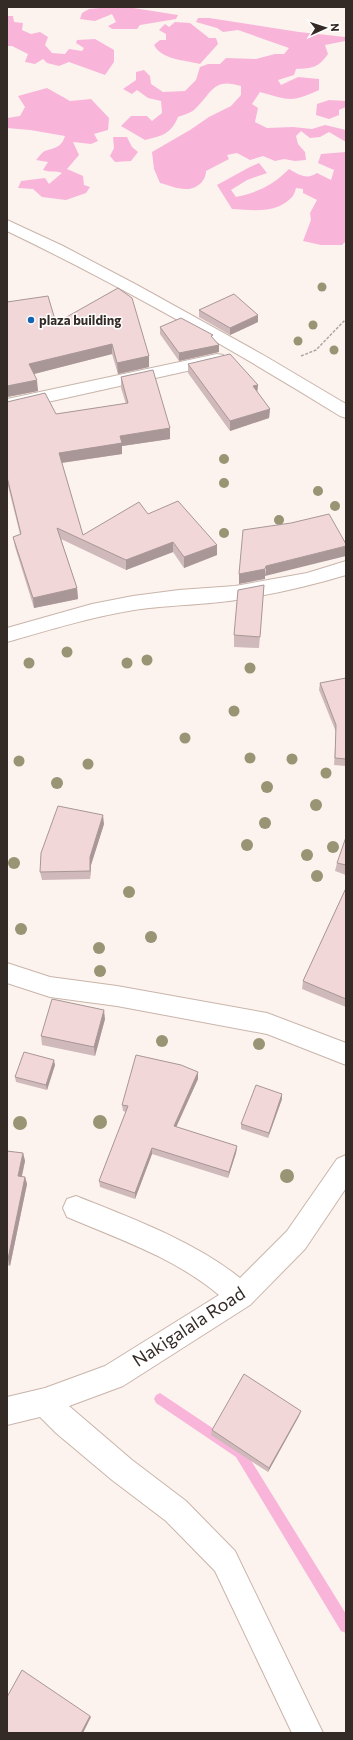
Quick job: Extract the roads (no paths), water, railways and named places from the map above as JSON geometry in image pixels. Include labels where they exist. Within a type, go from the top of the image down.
[{"type":"street","points":[[7,225],[76,258],[247,353],[346,412]]},
{"type":"street","points":[[7,405],[247,353]]},
{"type":"street","points":[[7,635],[92,612],[133,603],[179,597],[235,593],[308,580],[346,568]]},
{"type":"street","points":[[7,973],[50,987],[117,996],[267,1024],[346,1054]]},
{"type":"street","name":"Nakigalala Road","points":[[7,1411],[45,1402],[113,1376],[241,1296],[296,1240],[346,1167]]},
{"type":"street","points":[[76,1208],[177,1252],[214,1274],[241,1296]]},
{"type":"street","points":[[45,1402],[66,1423],[122,1470],[176,1512],[225,1561],[308,1733]]},
{"type":"waterway","points":[[160,1399],[240,1453],[346,1626]]},
{"type":"place","name":"plaza building","points":[[31,320]]}]
